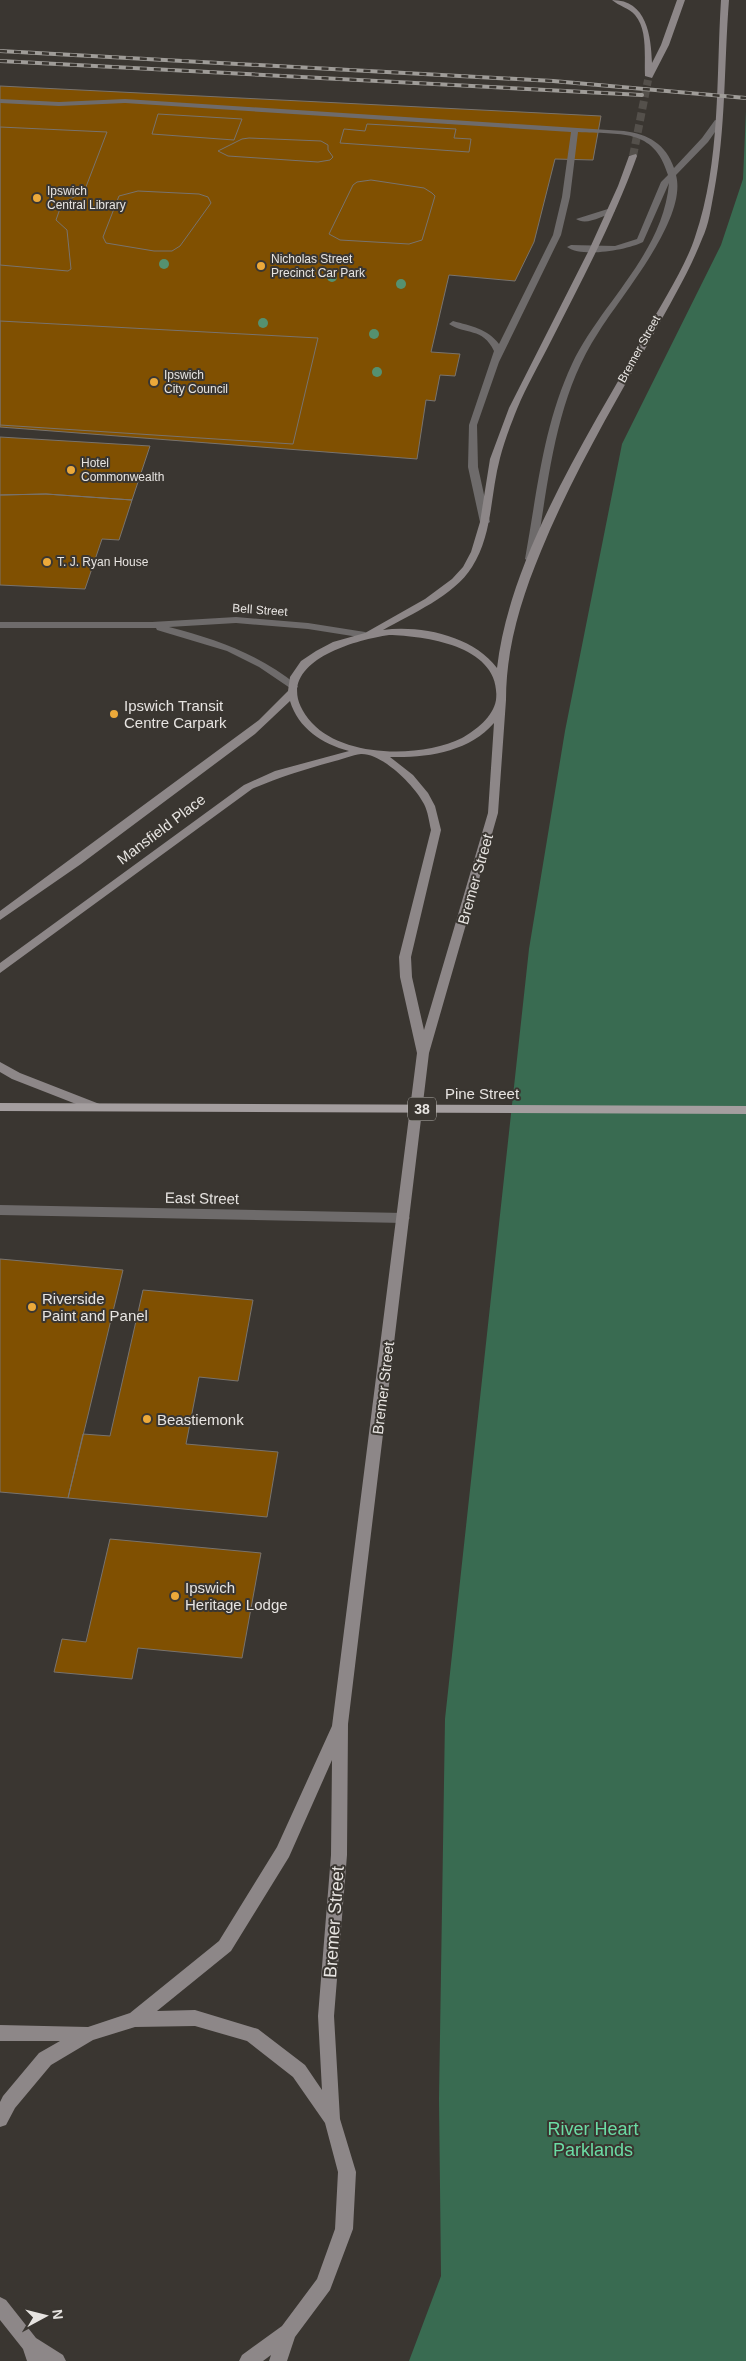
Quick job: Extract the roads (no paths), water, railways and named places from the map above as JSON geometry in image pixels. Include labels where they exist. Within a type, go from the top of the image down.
[{"type":"main road","name":"38","points":[[0,1107],[98,1108]]},
{"type":"main road","name":"Pine Street","points":[[98,1108],[746,1110]]},
{"type":"street","points":[[616,0],[639,13],[646,26],[648,78],[665,45],[682,0]]},
{"type":"street","name":"Bremer Street","points":[[500,686],[506,637],[518,597],[570,476],[699,238],[711,193],[726,0]]},
{"type":"street","points":[[0,101],[59,104],[125,101],[630,133],[646,138],[659,146],[672,170],[671,198],[660,232],[578,359],[559,409],[548,453],[528,572]]},
{"type":"street","points":[[572,247],[593,250],[614,249],[640,240],[665,182],[705,140],[718,122]]},
{"type":"street","points":[[485,522],[473,467],[474,426],[479,405],[496,360],[516,316],[545,264],[557,235],[566,197],[575,130]]},
{"type":"street","points":[[368,634],[428,601],[455,581],[476,552],[485,522],[495,459],[513,408],[593,250],[633,156]]},
{"type":"street","points":[[580,219],[600,216],[611,210]]},
{"type":"street","points":[[453,324],[473,329],[490,338],[498,351],[496,360]]},
{"type":"street","name":"Bell Street","points":[[0,625],[152,626],[181,622],[236,620],[308,626],[368,634]]},
{"type":"street","name":"Bell Street","points":[[152,626],[206,640],[240,652],[272,670],[293,689]]},
{"type":"street","points":[[409,632],[428,634],[463,646],[488,663],[497,674],[501,700],[498,710],[483,729],[459,743],[419,754],[376,754],[360,751],[343,746],[316,731],[298,712],[293,689],[301,670],[316,654],[338,642],[368,634],[409,632]]},
{"type":"street","name":"Mansfield Place","points":[[0,916],[83,858],[218,754],[263,724],[293,689]]},
{"type":"street","name":"Bremer Street","points":[[248,2361],[288,2332],[324,2284],[344,2230],[347,2172],[332,2119],[326,2016],[339,1855],[340,1724],[423,1053],[493,814],[501,700]]},
{"type":"street","name":"Mansfield Place","points":[[0,969],[248,787],[279,773],[360,751]]},
{"type":"street","name":"Bremer Street","points":[[376,754],[413,779],[433,808],[435,818],[436,830],[405,957],[406,977],[423,1053]]},
{"type":"street","points":[[0,1066],[16,1076],[98,1108]]},
{"type":"street","name":"East Street","points":[[0,1210],[404,1218]]},
{"type":"street","name":"Bremer Street","points":[[135,2019],[225,1946],[283,1852],[340,1724]]},
{"type":"street","name":"Bremer Street","points":[[0,2120],[9,2102],[45,2059],[89,2034],[135,2019],[195,2018],[252,2035],[299,2071],[332,2119]]},
{"type":"street","points":[[0,2033],[89,2034]]},
{"type":"street","points":[[0,2306],[30,2344],[36,2361]]},
{"type":"street","name":"Bremer Street","points":[[278,2361],[288,2332]]},
{"type":"street","points":[[30,2344],[57,2361]]},
{"type":"tunnel","points":[[633,156],[648,80]]},
{"type":"railway","points":[[0,51],[553,81],[746,98]]},
{"type":"railway","points":[[0,61],[642,95]]},
{"type":"place","name":"Ipswich Central Library","points":[[37,198]]},
{"type":"place","name":"Nicholas Street Precinct Car Park","points":[[261,266]]},
{"type":"place","name":"Ipswich City Council","points":[[154,382]]},
{"type":"place","name":"Hotel Commonwealth","points":[[71,470]]},
{"type":"place","name":"T. J. Ryan House","points":[[47,562]]},
{"type":"place","name":"Ipswich Transit Centre Carpark","points":[[114,714]]},
{"type":"place","name":"Riverside Paint and Panel","points":[[32,1307]]},
{"type":"place","name":"Beastiemonk","points":[[147,1419]]},
{"type":"place","name":"Ipswich Heritage Lodge","points":[[175,1596]]},
{"type":"park label","name":"River Heart Parklands","points":[[593,2139]]}]
